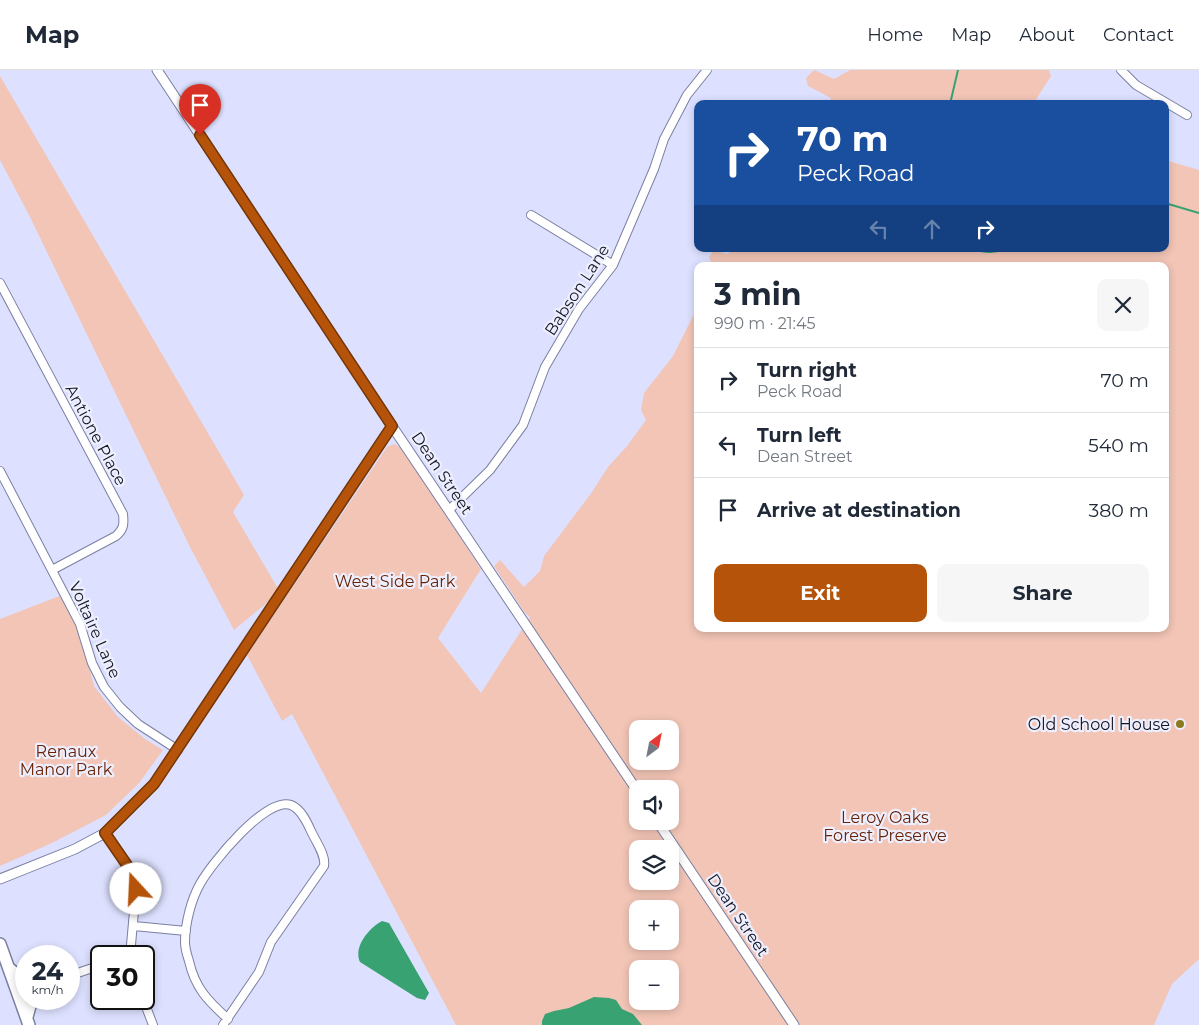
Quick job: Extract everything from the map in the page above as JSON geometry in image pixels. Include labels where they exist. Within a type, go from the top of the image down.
[{"type":"main road","points":[[0,944],[28,1021]]},
{"type":"main road","points":[[9,968],[15,973]]},
{"type":"street","name":"Dean Street","points":[[157,70],[392,426],[630,780]]},
{"type":"street","name":"Babson Lane","points":[[449,510],[490,470],[524,425],[545,367],[579,309],[612,265],[654,169],[664,139],[687,95],[707,70]]},
{"type":"street","points":[[1121,70],[1136,85],[1162,100]]},
{"type":"street","points":[[1169,104],[1187,115]]},
{"type":"street","points":[[531,215],[612,265]]},
{"type":"street","name":"Antione Place","points":[[0,283],[123,514],[124,524],[116,536],[52,570]]},
{"type":"street","points":[[0,879],[75,849],[105,833],[154,784],[392,426]]},
{"type":"street","name":"Voltaire Lane","points":[[0,472],[3,484],[80,624],[92,664],[104,687],[120,707],[138,724],[178,750]]},
{"type":"street","points":[[290,804],[299,809],[325,860],[324,866],[271,942],[259,972],[226,1022],[207,1000],[192,977],[184,943],[186,931],[190,906],[199,885],[209,869],[236,836],[261,816],[281,805],[290,804]]},
{"type":"street","name":"Dean Street","points":[[663,830],[794,1025]]},
{"type":"street","points":[[105,833],[129,868],[136,889],[131,945]]},
{"type":"street","points":[[134,926],[186,931]]},
{"type":"street","points":[[147,1010],[153,1025]]},
{"type":"green space","points":[[814,70],[834,79],[850,70],[1049,70],[1051,76],[1036,100],[830,100],[831,98],[808,86],[806,78]]},
{"type":"green space","points":[[0,76],[244,495],[233,512],[280,592],[234,630],[190,547],[29,215],[0,160]]},
{"type":"green space","name":"Leroy Oaks Forest Preserve","points":[[1169,161],[1199,170],[1199,959],[1172,984],[1154,1025],[456,1025],[292,714],[282,721],[247,655],[387,447],[394,444],[401,448],[481,569],[438,638],[481,693],[530,617],[525,613],[494,566],[500,560],[524,587],[540,571],[544,556],[592,492],[608,467],[627,446],[646,420],[641,410],[644,393],[673,356],[694,314],[694,632],[1169,632],[1169,262],[711,262],[709,257],[713,252],[727,254],[730,252],[1169,252]]},
{"type":"green space","name":"Renaux Manor Park","points":[[62,595],[78,625],[94,686],[118,717],[145,739],[163,750],[139,783],[106,815],[52,843],[0,866],[0,619]]},
{"type":"shaded area","points":[[382,921],[389,923],[429,993],[425,1000],[417,998],[360,962],[358,956],[360,944],[367,933]]},
{"type":"shaded area","points":[[594,997],[616,1000],[622,1009],[633,1014],[642,1025],[542,1025],[545,1014],[569,1008]]},
{"type":"waterway","points":[[951,100],[958,70]]},
{"type":"waterway","points":[[1169,204],[1199,213]]},
{"type":"waterway","points":[[989,252],[996,252]]},
{"type":"place","name":"Old School House","points":[[1180,724]]},
{"type":"route","points":[[136,889],[129,868],[105,833],[154,784],[178,750],[392,426],[200,135]]},
{"type":"park label","name":"West Side Park","points":[[395,581]]}]
